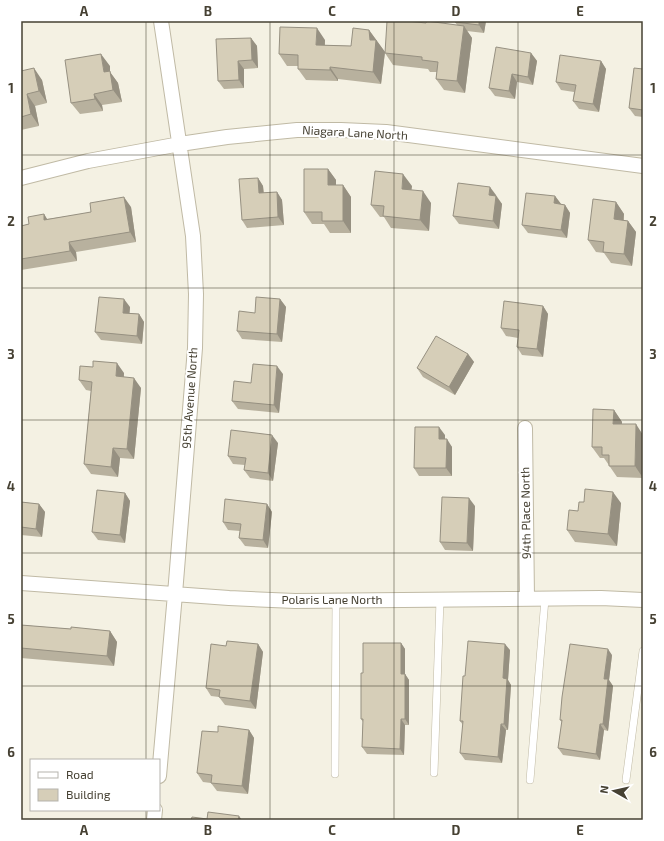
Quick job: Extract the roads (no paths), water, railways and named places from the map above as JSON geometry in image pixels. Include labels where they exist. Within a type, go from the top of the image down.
[{"type":"street","name":"95th Avenue North","points":[[160,765],[194,348],[196,294],[193,236],[161,21]]},
{"type":"street","name":"Niagara Lane North","points":[[21,178],[88,161],[180,144],[228,137],[297,130],[386,132],[643,166]]},
{"type":"street","name":"94th Place North","points":[[525,428],[527,599]]},
{"type":"street","name":"Polaris Lane North","points":[[21,583],[251,599],[336,601],[527,599],[643,600]]},
{"type":"lane","points":[[530,780],[545,599]]},
{"type":"lane","points":[[434,773],[440,600]]},
{"type":"lane","points":[[335,774],[336,601]]},
{"type":"lane","points":[[626,780],[643,651]]}]
